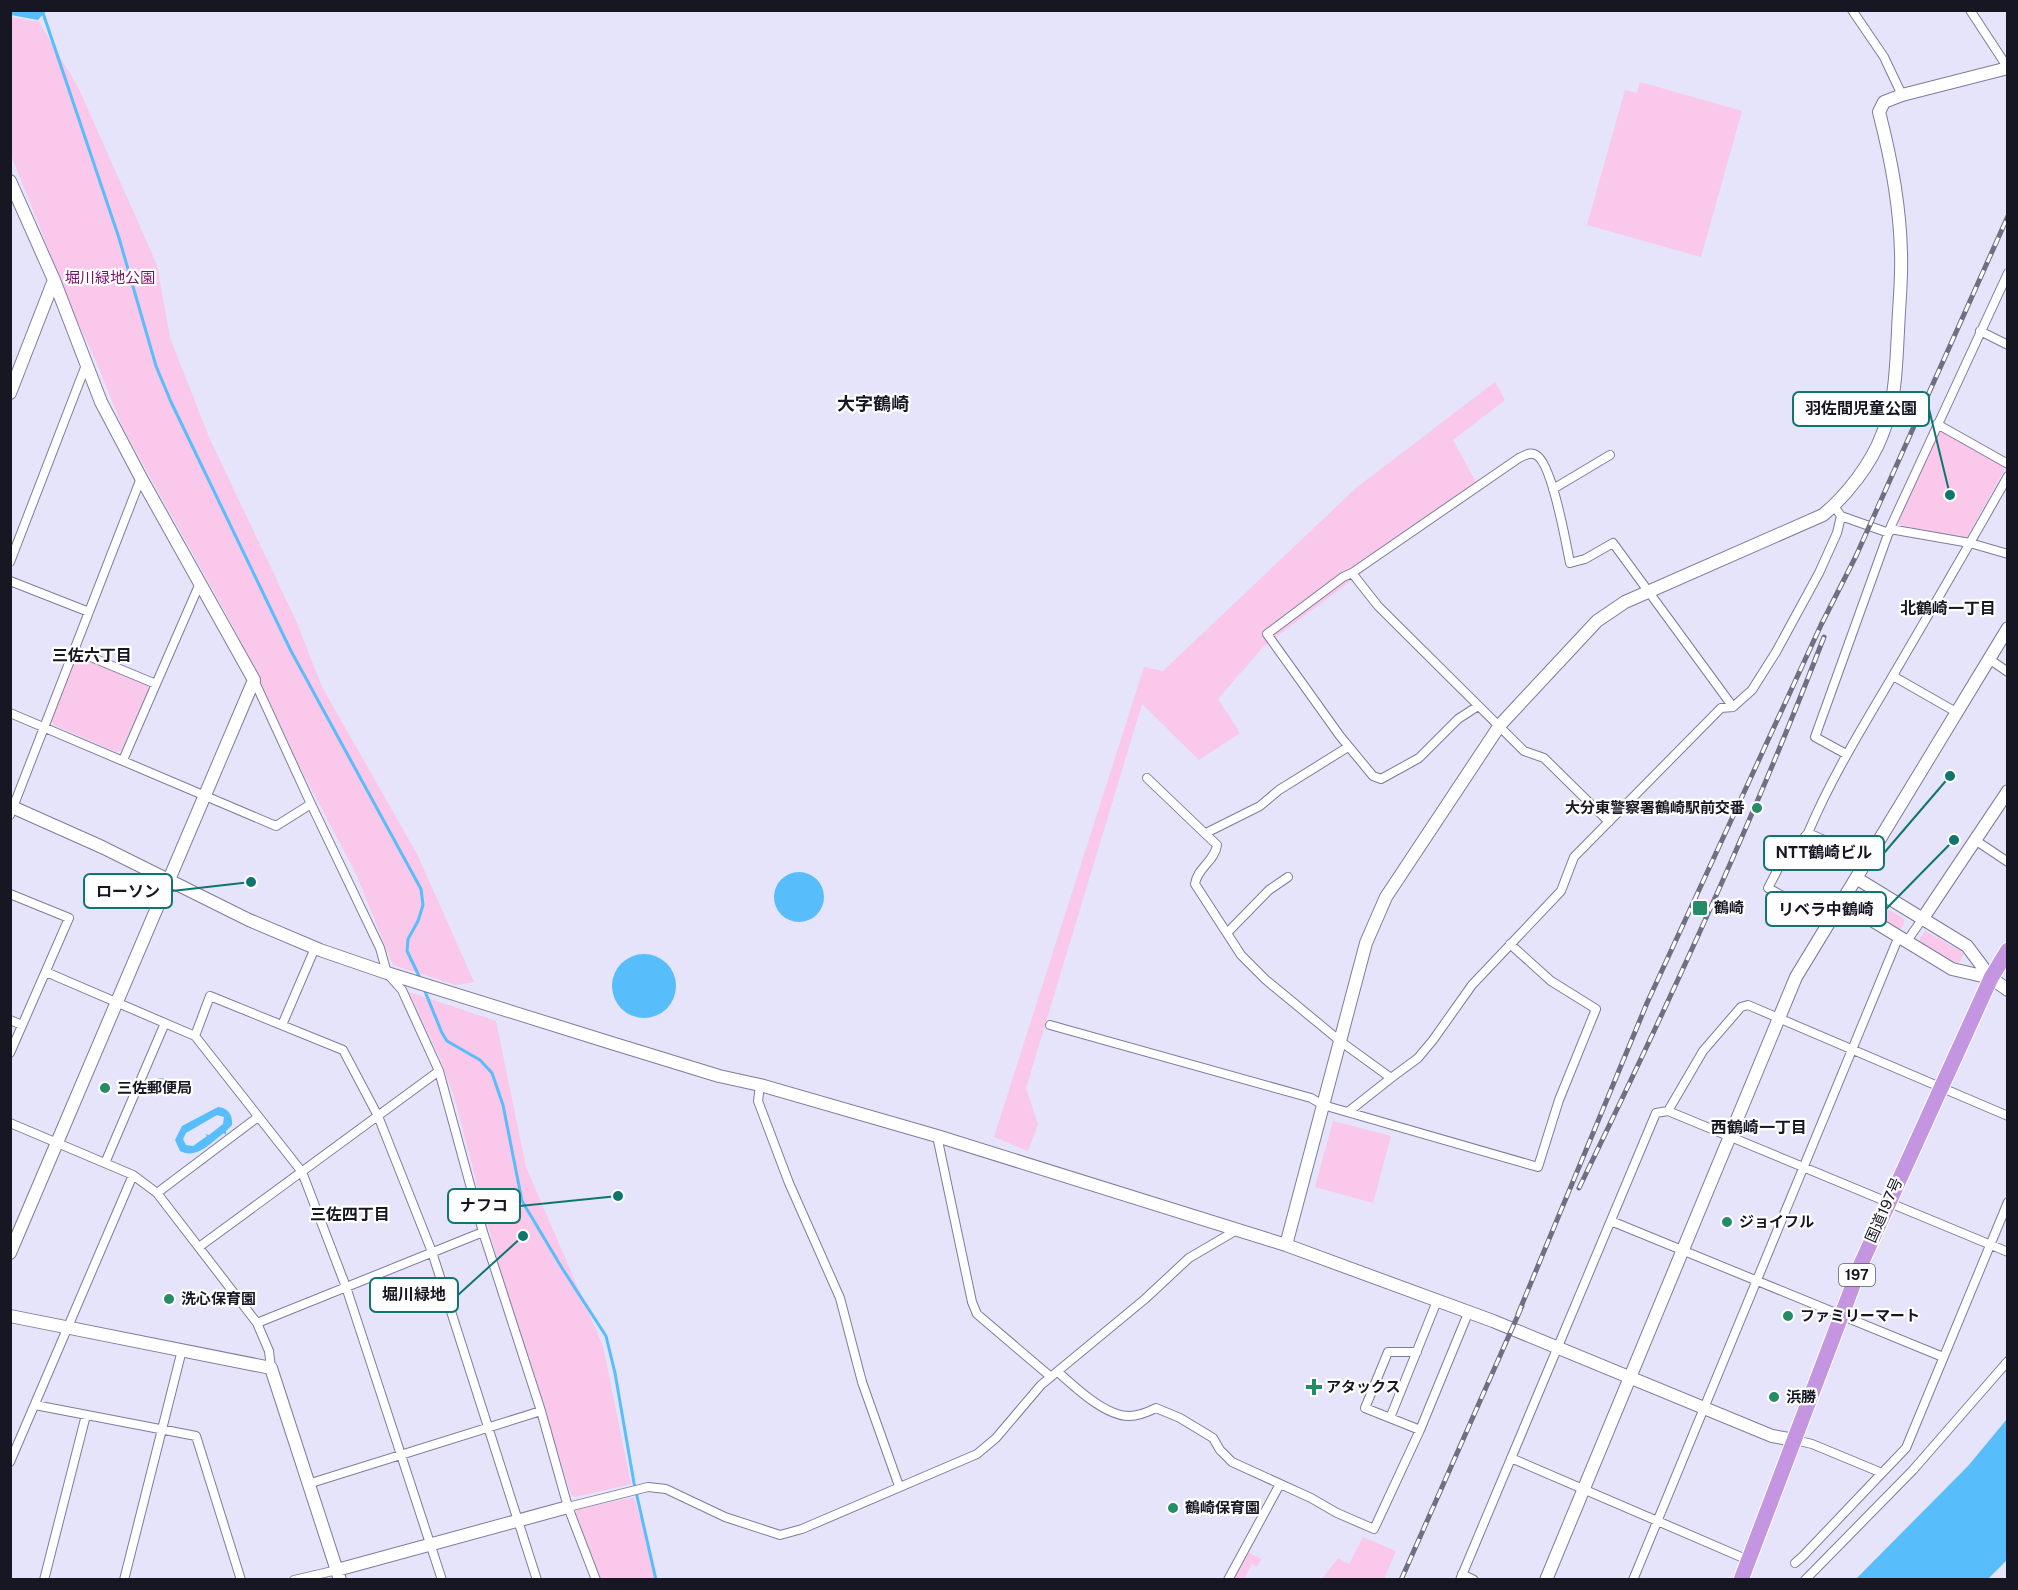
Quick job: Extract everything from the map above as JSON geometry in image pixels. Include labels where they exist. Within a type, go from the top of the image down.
[{"type":"highway","name":"国道197号","points":[[1741,1580],[1841,1315],[1888,1202],[1991,978],[2007,950]]},
{"type":"street","points":[[1852,10],[1884,57],[1902,95]]},
{"type":"street","points":[[1348,1112],[1418,1058],[1472,985],[1561,891],[1574,857],[1689,738],[1722,708],[1733,707],[1752,690],[1781,642],[1819,573],[1837,533],[1838,511],[1870,460],[1893,402],[1901,253],[1892,163],[1879,112],[1884,102],[1902,95],[2007,68],[1970,10]]},
{"type":"street","points":[[10,181],[54,280],[102,402],[141,478],[254,680],[380,948],[387,973],[402,990],[439,1071],[483,1232],[541,1411],[568,1507],[596,1580]]},
{"type":"street","points":[[1846,754],[1815,737],[1890,531],[2007,273]]},
{"type":"street","points":[[11,393],[54,280]]},
{"type":"street","points":[[1980,331],[2007,345]]},
{"type":"street","points":[[10,562],[86,365]]},
{"type":"street","points":[[1937,424],[2007,464]]},
{"type":"street","points":[[1478,706],[1458,719],[1419,758],[1381,779],[1373,776],[1348,747],[1267,634],[1343,577],[1519,458],[1530,453],[1542,460],[1553,489],[1570,562],[1585,559],[1613,543],[1733,707]]},
{"type":"street","points":[[1553,489],[1610,455]]},
{"type":"street","points":[[1829,921],[1768,888],[1780,865],[1808,833],[1824,795],[1846,754],[2007,476]]},
{"type":"street","points":[[141,478],[11,809],[61,827],[249,920],[315,948],[387,973],[719,1076],[760,1084],[937,1136],[1235,1231],[1286,1245],[1469,1311],[1772,1436],[1812,1444],[1882,1473]]},
{"type":"street","points":[[1286,1245],[1366,943],[1386,897],[1500,725],[1597,621],[1625,602],[1823,515],[1838,511],[1890,531],[1970,543],[2007,554]]},
{"type":"street","points":[[1352,573],[1378,606],[1524,751],[1544,758],[1609,822]]},
{"type":"street","points":[[10,581],[89,612]]},
{"type":"street","points":[[123,760],[200,583]]},
{"type":"street","points":[[1546,1580],[1796,977],[2007,628]]},
{"type":"street","points":[[74,650],[156,684]]},
{"type":"street","points":[[1989,659],[2007,672]]},
{"type":"street","points":[[1893,676],[1956,712]]},
{"type":"street","points":[[10,1253],[254,680]]},
{"type":"street","points":[[10,713],[276,826],[311,804]]},
{"type":"street","points":[[1206,833],[1260,806],[1279,790],[1348,747]]},
{"type":"street","points":[[1147,778],[1217,845],[1216,853],[1196,876],[1195,884],[1241,956],[1266,980],[1340,1041],[1391,1078]]},
{"type":"street","points":[[1633,1580],[1852,1050],[1903,939],[1923,918],[2007,791]]},
{"type":"street","points":[[1808,833],[1868,859]]},
{"type":"street","points":[[1974,840],[2007,862]]},
{"type":"street","points":[[1227,933],[1269,890],[1288,877]]},
{"type":"street","points":[[1856,878],[1967,946],[1991,978],[2007,990]]},
{"type":"street","points":[[10,894],[69,918],[10,1053]]},
{"type":"street","points":[[1842,902],[1952,969],[1991,978]]},
{"type":"street","points":[[1050,1025],[1311,1098],[1323,1105],[1538,1167],[1559,1100],[1596,1009],[1551,981],[1510,945]]},
{"type":"street","points":[[282,1025],[315,948]]},
{"type":"street","points":[[45,972],[195,1036],[302,1172],[346,1287],[442,1580]]},
{"type":"street","points":[[195,1036],[210,996],[343,1050],[378,1116],[432,1252],[537,1580]]},
{"type":"street","points":[[1668,1111],[1703,1051],[1741,1007],[1748,1005],[2007,1116]]},
{"type":"street","points":[[10,1020],[22,1025]]},
{"type":"street","points":[[105,1163],[165,1023]]},
{"type":"street","points":[[199,1247],[439,1071]]},
{"type":"street","points":[[760,1084],[758,1101],[793,1193],[840,1298],[862,1382],[899,1486]]},
{"type":"street","points":[[1474,1580],[1461,1577],[1656,1113],[1668,1111],[2007,1252]]},
{"type":"street","points":[[157,1193],[258,1117]]},
{"type":"street","points":[[10,1123],[133,1175],[157,1193],[257,1323],[269,1351],[271,1368],[338,1575]]},
{"type":"street","points":[[937,1136],[972,1302],[977,1314],[1094,1402],[1128,1416],[1142,1414],[1156,1408],[1180,1418],[1213,1438],[1220,1450],[1232,1462],[1374,1530],[1420,1430],[1469,1311]]},
{"type":"street","points":[[10,1462],[133,1175]]},
{"type":"street","points":[[1795,1563],[1906,1448],[2007,1202]]},
{"type":"street","points":[[1611,1221],[1943,1357]]},
{"type":"street","points":[[294,1580],[338,1575],[431,1544],[648,1487],[666,1489],[724,1517],[780,1535],[802,1529],[976,1454],[996,1438],[1041,1385],[1145,1299],[1189,1258],[1235,1231]]},
{"type":"street","points":[[257,1323],[483,1232]]},
{"type":"street","points":[[1390,1418],[1437,1301]]},
{"type":"street","points":[[10,1316],[271,1368]]},
{"type":"street","points":[[124,1580],[182,1350]]},
{"type":"street","points":[[1417,1352],[1388,1352],[1365,1408],[1420,1430]]},
{"type":"street","points":[[1804,1580],[1913,1470],[2007,1361]]},
{"type":"street","points":[[35,1405],[196,1436],[241,1580]]},
{"type":"street","points":[[308,1484],[541,1411]]},
{"type":"street","points":[[44,1580],[86,1415]]},
{"type":"street","points":[[1511,1458],[1748,1560]]},
{"type":"street","points":[[1228,1580],[1280,1484]]},
{"type":"green space","name":"堀川緑地公園","points":[[10,17],[39,22],[78,87],[157,265],[170,338],[209,437],[297,623],[322,687],[417,854],[474,982],[456,985],[393,965],[356,874],[292,752],[235,630],[123,428],[95,359],[65,295],[11,155]]},
{"type":"green space","points":[[1640,82],[1742,111],[1701,257],[1587,225],[1625,90],[1637,93]]},
{"type":"green space","points":[[1495,382],[1505,400],[1453,440],[1478,486],[1264,646],[1218,699],[1240,733],[1199,760],[1142,704],[1026,1088],[1038,1124],[1028,1151],[994,1137],[1144,667],[1163,671],[1356,488]]},
{"type":"green space","points":[[1943,429],[2003,464],[2005,469],[1967,537],[1963,538],[1900,525],[1898,522],[1938,431]]},
{"type":"green space","points":[[80,656],[147,684],[149,689],[121,751],[116,752],[54,725],[51,720],[75,658]]},
{"type":"green space","points":[[1869,899],[1905,919],[1902,928],[1899,929],[1865,909],[1864,906]]},
{"type":"green space","points":[[1925,931],[1964,953],[1959,963],[1920,942]]},
{"type":"green space","points":[[409,992],[496,1021],[526,1167],[603,1346],[631,1484],[575,1497],[571,1495],[500,1271],[455,1100],[441,1061]]},
{"type":"green space","points":[[1333,1121],[1391,1136],[1373,1203],[1315,1187]]},
{"type":"green space","points":[[634,1497],[658,1579],[600,1579],[575,1510]]},
{"type":"green space","points":[[1363,1537],[1396,1551],[1384,1579],[1322,1579],[1338,1558],[1349,1564]]},
{"type":"green space","points":[[1248,1552],[1261,1559],[1257,1567],[1252,1564],[1244,1579],[1234,1579]]},
{"type":"water","points":[[10,11],[46,11],[38,20],[11,15]]},
{"type":"water","points":[[799,872],[813,876],[820,883],[824,897],[820,911],[813,918],[799,922],[785,918],[778,911],[774,897],[778,883],[785,876]]},
{"type":"water","points":[[644,954],[662,960],[670,968],[676,986],[670,1004],[662,1012],[644,1018],[626,1012],[618,1004],[612,986],[618,968],[626,960]]},
{"type":"water","points":[[158,1078],[164,1078],[169,1086],[167,1092],[158,1094],[153,1089],[153,1083]]},
{"type":"water","points":[[218,1107],[227,1110],[232,1121],[226,1135],[224,1133],[204,1149],[192,1153],[180,1151],[175,1140],[182,1126]],"holes":[[[217,1115],[224,1117],[223,1124],[209,1135],[205,1134],[207,1136],[193,1146],[186,1145],[183,1139],[186,1133]]]},
{"type":"water","points":[[2007,1419],[2007,1560],[1988,1579],[1856,1579],[1968,1466]]},
{"type":"waterway","points":[[42,10],[119,238],[156,366],[171,402],[291,651],[421,889],[423,905],[418,921],[408,939],[407,951],[421,980]]},
{"type":"waterway","points":[[424,989],[447,1041],[480,1060],[492,1073],[503,1105],[522,1201],[606,1336],[615,1373],[634,1483],[656,1580]]},
{"type":"railway","points":[[1518,1314],[1647,1003],[1821,625],[1856,556],[2008,216]]},
{"type":"railway","points":[[1579,1188],[1708,915],[1768,777],[1824,637]]},
{"type":"railway","points":[[1401,1580],[1522,1306]]},
{"type":"place","name":"羽佐間児童公園","points":[[1950,495]]},
{"type":"place","name":"NTT鶴崎ビル","points":[[1950,776]]},
{"type":"place","name":"大分東警察署鶴崎駅前交番","points":[[1757,808]]},
{"type":"place","name":"リベラ中鶴崎","points":[[1954,840]]},
{"type":"place","name":"ローソン","points":[[251,882]]},
{"type":"place","name":"鶴崎","points":[[1700,908]]},
{"type":"place","name":"三佐郵便局","points":[[105,1088]]},
{"type":"place","name":"ナフコ","points":[[618,1196]]},
{"type":"place","name":"ジョイフル","points":[[1727,1222]]},
{"type":"place","name":"堀川緑地","points":[[523,1236]]},
{"type":"place","name":"洗心保育園","points":[[169,1299]]},
{"type":"place","name":"ファミリーマート","points":[[1788,1316]]},
{"type":"place","name":"アタックス","points":[[1314,1387]]},
{"type":"place","name":"浜勝","points":[[1774,1397]]},
{"type":"place","name":"鶴崎保育園","points":[[1173,1508]]},
{"type":"district","name":"大字鶴崎","points":[[873,404]]},
{"type":"district","name":"北鶴崎一丁目","points":[[1948,608]]},
{"type":"district","name":"三佐六丁目","points":[[92,655]]},
{"type":"district","name":"西鶴崎一丁目","points":[[1759,1127]]},
{"type":"district","name":"三佐四丁目","points":[[350,1214]]}]
